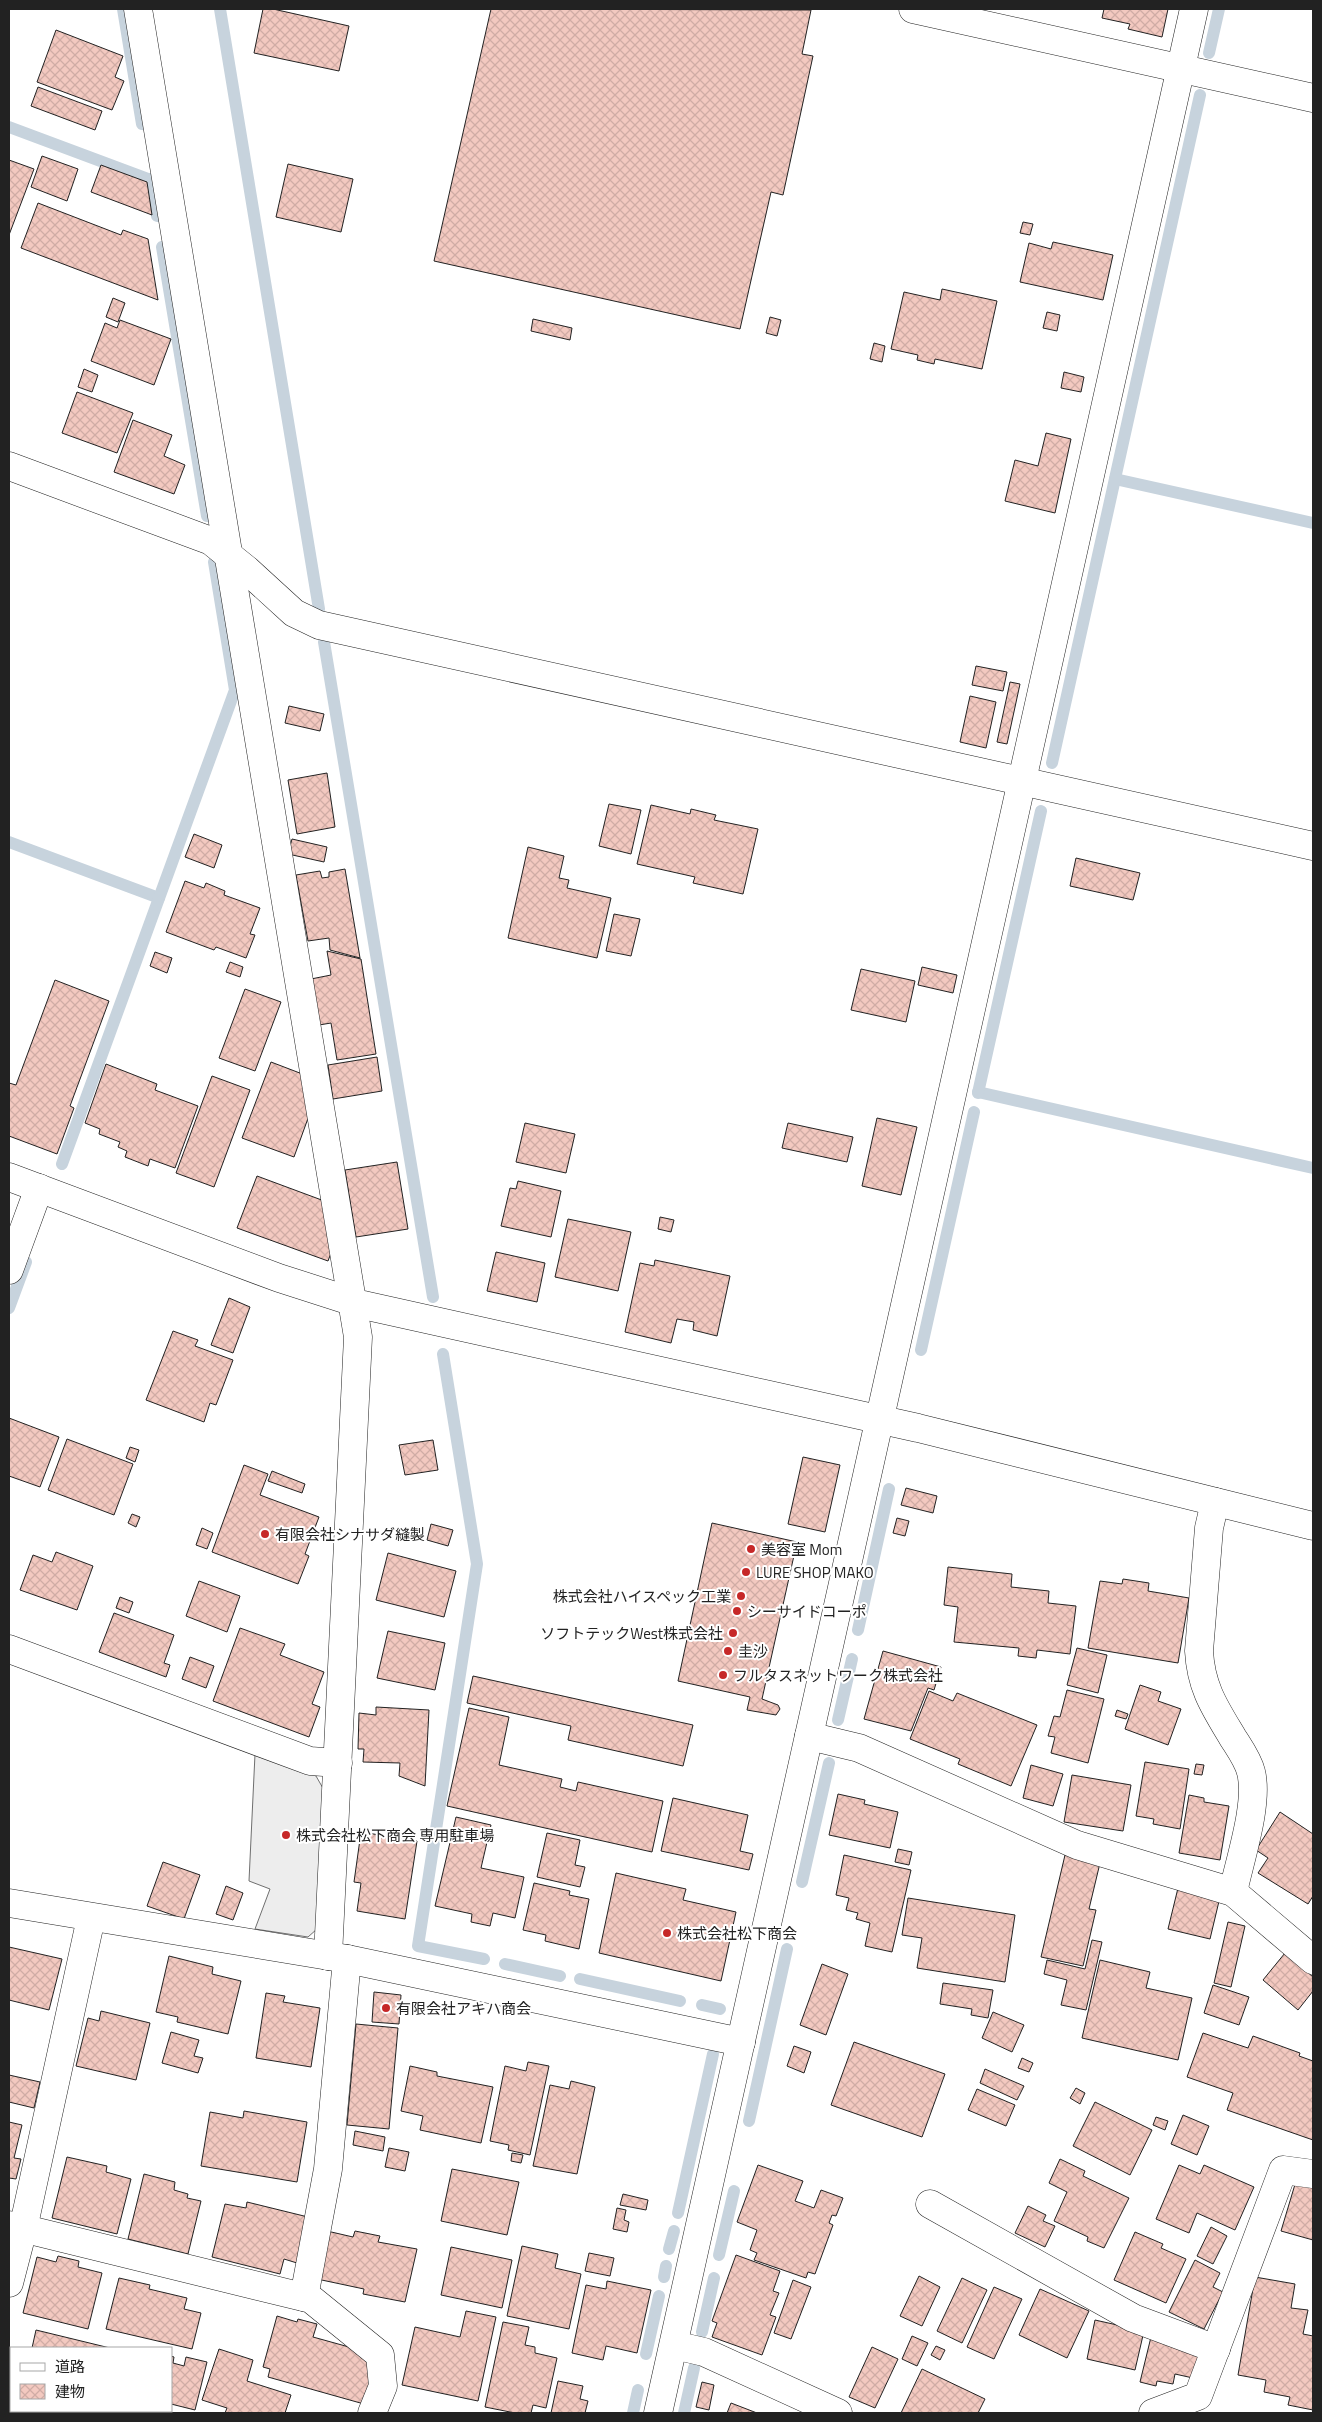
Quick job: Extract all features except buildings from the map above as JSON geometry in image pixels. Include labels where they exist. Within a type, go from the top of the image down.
[{"type":"street","points":[[138,9],[358,1337],[338,1763],[338,1958],[328,2169],[304,2297]]},
{"type":"street","points":[[913,9],[1313,98]]},
{"type":"street","points":[[658,2413],[1194,9]]},
{"type":"street","points":[[9,466],[211,541],[294,612],[319,625],[1313,846]]},
{"type":"street","points":[[9,1177],[279,1278],[352,1302],[880,1419],[1313,1526]]},
{"type":"street","points":[[9,1270],[39,1188]]},
{"type":"street","points":[[1215,1502],[1209,1528],[1199,1651],[1200,1668],[1204,1686],[1211,1702],[1244,1754],[1251,1771],[1254,1789],[1233,1892]]},
{"type":"street","points":[[9,1649],[310,1761],[338,1763]]},
{"type":"street","points":[[809,1736],[859,1748],[1077,1845],[1233,1892],[1313,1960]]},
{"type":"street","points":[[9,1903],[338,1958],[741,2042]]},
{"type":"street","points":[[9,2283],[16,2227],[91,1918]]},
{"type":"street","points":[[1153,2413],[1198,2396],[1283,2170],[1313,2174]]},
{"type":"street","points":[[930,2204],[1133,2318],[1216,2349]]},
{"type":"street","points":[[16,2227],[311,2299],[380,2355],[383,2386],[372,2413]]},
{"type":"street","points":[[674,2345],[704,2352],[838,2413]]},
{"type":"shaded area","name":"株式会社松下商会 専用駐車場","points":[[255,1754],[316,1776],[324,1790],[317,1929],[308,1937],[255,1929],[270,1889],[249,1881]]},
{"type":"waterway","points":[[123,9],[142,124]]},
{"type":"waterway","points":[[220,9],[319,609]]},
{"type":"waterway","points":[[1209,53],[1219,9]]},
{"type":"waterway","points":[[1052,763],[1200,95]]},
{"type":"waterway","points":[[9,127],[151,180]]},
{"type":"waterway","points":[[151,179],[157,216]]},
{"type":"waterway","points":[[162,247],[207,516]]},
{"type":"waterway","points":[[1115,479],[1313,523]]},
{"type":"waterway","points":[[62,1164],[235,690],[214,562]]},
{"type":"waterway","points":[[324,642],[433,1297]]},
{"type":"waterway","points":[[978,1093],[1041,811]]},
{"type":"waterway","points":[[9,842],[159,898]]},
{"type":"waterway","points":[[978,1092],[1313,1168]]},
{"type":"waterway","points":[[921,1350],[974,1112]]},
{"type":"waterway","points":[[9,1308],[26,1262]]},
{"type":"waterway","points":[[443,1354],[477,1564],[418,1946],[484,1959]]},
{"type":"waterway","points":[[858,1630],[889,1489]]},
{"type":"waterway","points":[[838,1720],[852,1659]]},
{"type":"waterway","points":[[802,1882],[829,1763]]},
{"type":"waterway","points":[[749,2121],[787,1949]]},
{"type":"waterway","points":[[505,1964],[560,1976]]},
{"type":"waterway","points":[[580,1979],[680,2001]]},
{"type":"waterway","points":[[702,2005],[720,2009]]},
{"type":"waterway","points":[[678,2213],[713,2054]]},
{"type":"waterway","points":[[719,2255],[734,2191]]},
{"type":"waterway","points":[[669,2249],[674,2231]]},
{"type":"waterway","points":[[664,2277],[666,2266]]},
{"type":"waterway","points":[[702,2332],[714,2278]]},
{"type":"waterway","points":[[646,2354],[659,2296]]},
{"type":"waterway","points":[[684,2413],[694,2368]]},
{"type":"waterway","points":[[633,2413],[638,2390]]},
{"type":"place","name":"有限会社シナサダ縫製","points":[[265,1534]]},
{"type":"place","name":"美容室 Mom","points":[[751,1549]]},
{"type":"place","name":"LURE SHOP MAKO","points":[[746,1572]]},
{"type":"place","name":"株式会社ハイスペック工業","points":[[741,1596]]},
{"type":"place","name":"シーサイドコーポ","points":[[737,1611]]},
{"type":"place","name":"ソフトテックWest株式会社","points":[[733,1633]]},
{"type":"place","name":"圭沙","points":[[728,1651]]},
{"type":"place","name":"フルタスネットワーク株式会社","points":[[723,1675]]},
{"type":"place","name":"株式会社松下商会 専用駐車場","points":[[286,1835]]},
{"type":"place","name":"株式会社松下商会","points":[[667,1933]]},
{"type":"place","name":"有限会社アキハ商会","points":[[386,2008]]}]
